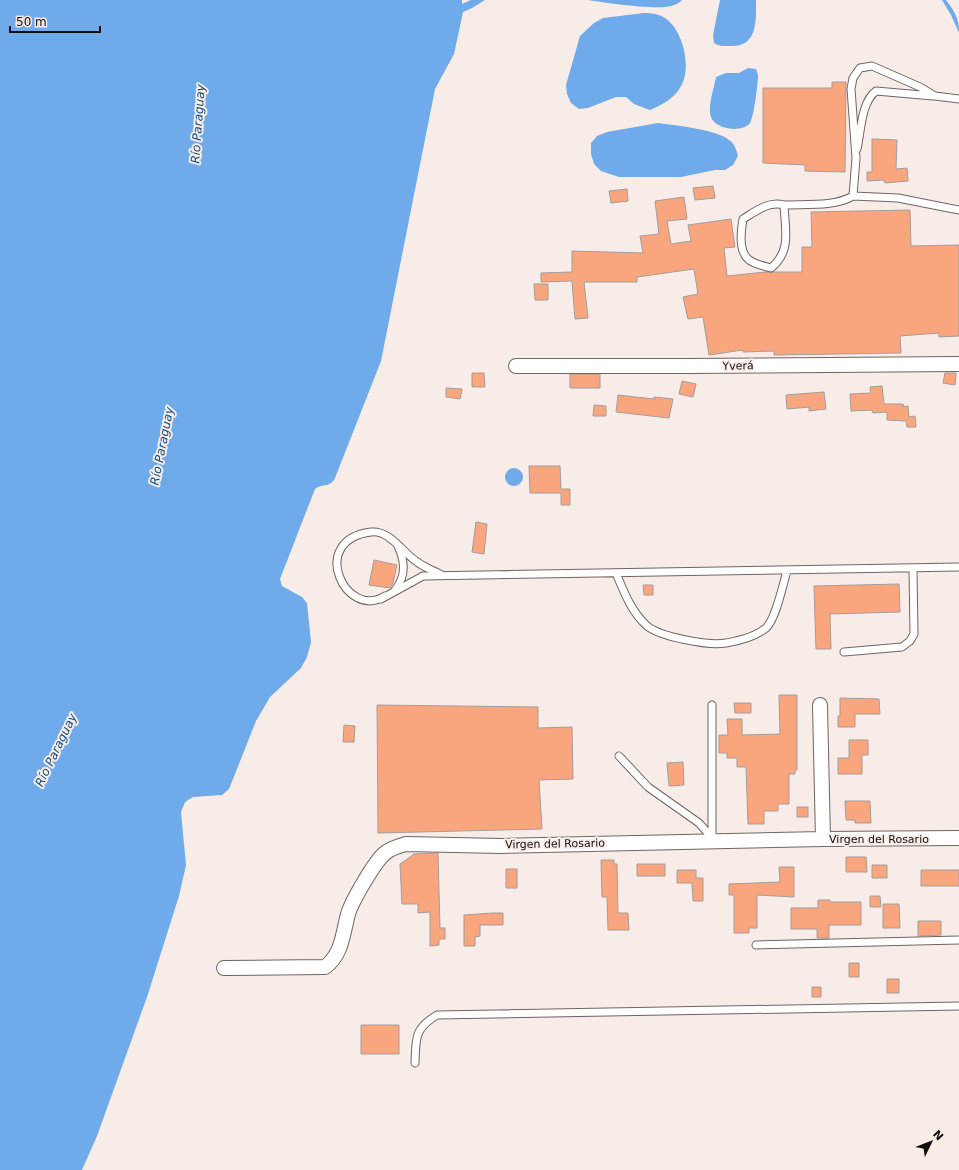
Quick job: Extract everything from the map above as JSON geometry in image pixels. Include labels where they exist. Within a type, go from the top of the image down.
[{"type":"street","name":"Yverá","points":[[516,366],[959,364]]},
{"type":"street","points":[[820,705],[823,839]]},
{"type":"street","name":"Virgen del Rosario","points":[[224,968],[325,966],[333,961],[342,942],[348,912],[366,880],[384,854],[396,846],[406,844],[502,846],[712,840],[959,838]]},
{"type":"lane","points":[[854,196],[856,158],[851,89],[852,78],[860,68],[872,66],[920,87],[935,96]]},
{"type":"lane","points":[[856,158],[865,109],[870,95],[876,91],[935,96],[959,100]]},
{"type":"lane","points":[[784,205],[787,240],[780,261],[771,268],[748,259],[744,253],[741,232],[743,219],[765,205],[778,203],[784,205],[834,203],[844,201],[854,196],[898,198],[959,210]]},
{"type":"lane","points":[[442,575],[415,561],[397,544],[384,535],[375,532],[357,534],[345,542],[337,558],[336,571],[344,588],[358,598],[372,600],[381,599],[423,576],[913,569],[959,567]]},
{"type":"lane","points":[[381,599],[396,590],[404,573],[403,556],[397,544]]},
{"type":"lane","points":[[844,652],[902,646],[910,642],[914,634],[913,569]]},
{"type":"lane","points":[[616,573],[626,600],[648,627],[664,635],[691,641],[724,643],[752,635],[766,627],[773,616],[787,571]]},
{"type":"lane","points":[[712,705],[712,840]]},
{"type":"lane","points":[[619,756],[648,787],[699,823],[712,840]]},
{"type":"lane","points":[[756,945],[959,940]]},
{"type":"lane","points":[[415,1063],[416,1036],[424,1023],[437,1015],[959,1006]]},
{"type":"water","name":"Río Paraguay","points":[[0,0],[462,0],[462,4],[471,0],[485,0],[463,12],[454,54],[435,89],[381,361],[335,478],[331,483],[315,489],[280,579],[282,586],[302,597],[307,603],[311,642],[307,657],[301,668],[270,697],[256,721],[229,789],[222,795],[193,797],[185,802],[181,812],[186,865],[179,896],[147,997],[97,1136],[82,1170],[0,1170]]},
{"type":"water","points":[[588,0],[682,0],[673,6],[654,7],[630,6]]},
{"type":"water","points":[[720,0],[756,0],[754,30],[747,42],[732,46],[720,46],[714,43],[713,35]]},
{"type":"water","points":[[942,0],[946,0],[954,12],[958,23],[959,33],[951,15]]},
{"type":"water","points":[[644,13],[655,14],[665,18],[677,31],[686,59],[686,69],[681,86],[668,101],[650,110],[634,104],[626,97],[616,97],[588,108],[579,109],[571,103],[567,94],[566,85],[580,36],[594,23],[603,18]]},
{"type":"water","points":[[748,68],[756,69],[758,75],[757,92],[750,123],[746,126],[734,129],[715,123],[710,113],[710,109],[716,77],[726,73],[739,73]]},
{"type":"water","points":[[658,123],[695,128],[724,136],[734,145],[738,156],[733,165],[725,170],[715,170],[681,177],[619,177],[601,171],[594,164],[591,154],[591,143],[597,136],[607,132]]},
{"type":"water","points":[[514,468],[520,471],[523,477],[520,483],[514,486],[508,483],[505,477],[508,471]]},
{"type":"building","points":[[832,82],[846,82],[845,172],[805,171],[805,165],[763,163],[763,88],[832,88]]},
{"type":"building","points":[[872,139],[897,140],[896,169],[907,168],[908,181],[885,183],[884,180],[867,181],[867,172],[872,172]]},
{"type":"building","points":[[713,186],[715,198],[695,200],[693,188]]},
{"type":"building","points":[[627,189],[628,201],[611,203],[609,191]]},
{"type":"building","points":[[684,197],[687,219],[667,221],[671,244],[691,241],[688,225],[731,219],[735,247],[724,248],[727,276],[765,272],[802,272],[802,247],[812,247],[811,212],[910,210],[911,246],[959,245],[959,336],[939,337],[939,333],[900,336],[901,353],[774,355],[774,351],[743,352],[743,350],[709,355],[703,317],[688,319],[683,297],[698,294],[694,269],[637,277],[637,282],[584,282],[588,318],[575,319],[572,281],[541,282],[541,273],[572,272],[572,251],[643,253],[640,236],[659,234],[655,201]]},
{"type":"building","points":[[534,284],[548,284],[548,300],[535,300]]},
{"type":"building","points":[[472,373],[484,373],[485,387],[472,387]]},
{"type":"building","points":[[945,373],[956,373],[955,385],[943,383]]},
{"type":"building","points":[[570,374],[600,374],[600,388],[570,388]]},
{"type":"building","points":[[682,381],[696,384],[693,397],[679,394]]},
{"type":"building","points":[[882,386],[884,404],[903,404],[904,407],[908,406],[909,417],[915,416],[916,427],[907,427],[906,421],[887,420],[887,412],[873,413],[872,410],[851,411],[850,394],[871,393],[870,387]]},
{"type":"building","points":[[446,388],[462,389],[460,399],[446,397]]},
{"type":"building","points":[[824,392],[826,409],[809,411],[809,407],[787,409],[786,395]]},
{"type":"building","points":[[618,395],[654,399],[654,397],[673,399],[669,418],[616,412]]},
{"type":"building","points":[[594,405],[606,406],[606,416],[593,416]]},
{"type":"building","points":[[529,466],[560,466],[561,489],[570,489],[570,505],[561,505],[561,493],[530,493]]},
{"type":"building","points":[[476,522],[487,524],[484,554],[472,552]]},
{"type":"building","points":[[374,560],[397,565],[393,583],[390,588],[369,585]]},
{"type":"building","points":[[899,584],[900,612],[830,614],[831,649],[816,649],[814,586]]},
{"type":"building","points":[[643,585],[653,585],[653,595],[644,595]]},
{"type":"building","points":[[779,695],[797,695],[797,770],[795,770],[795,774],[789,774],[789,804],[778,804],[778,811],[764,811],[764,824],[748,824],[746,767],[737,767],[737,758],[727,758],[727,753],[719,753],[719,735],[728,735],[727,719],[742,719],[742,735],[780,734]]},
{"type":"building","points":[[840,698],[879,699],[880,714],[855,714],[855,727],[838,727],[838,716],[840,716]]},
{"type":"building","points":[[734,703],[751,703],[751,713],[735,713]]},
{"type":"building","points":[[377,705],[538,707],[538,728],[572,727],[573,779],[539,780],[542,829],[378,833]]},
{"type":"building","points":[[344,725],[355,726],[354,742],[343,742]]},
{"type":"building","points":[[849,740],[868,740],[868,755],[862,755],[862,774],[838,774],[838,758],[849,758]]},
{"type":"building","points":[[683,762],[684,785],[669,786],[667,763]]},
{"type":"building","points":[[845,801],[870,801],[871,823],[855,823],[855,820],[846,820]]},
{"type":"building","points":[[797,807],[808,807],[808,817],[797,817]]},
{"type":"building","points":[[438,853],[440,928],[445,928],[445,939],[439,939],[439,945],[430,946],[430,912],[418,913],[418,904],[402,904],[400,864],[413,854]]},
{"type":"building","points":[[846,857],[866,857],[867,872],[846,872]]},
{"type":"building","points":[[601,860],[614,860],[614,864],[617,864],[618,913],[628,913],[629,930],[608,930],[607,897],[602,897]]},
{"type":"building","points":[[637,864],[665,864],[665,876],[637,876]]},
{"type":"building","points":[[872,865],[887,865],[887,878],[872,878]]},
{"type":"building","points":[[779,867],[794,867],[794,897],[757,895],[757,928],[749,928],[749,933],[734,933],[734,895],[729,895],[729,884],[780,882]]},
{"type":"building","points":[[506,869],[517,869],[517,888],[506,888]]},
{"type":"building","points":[[677,870],[696,870],[696,878],[703,878],[703,901],[693,901],[692,883],[677,883]]},
{"type":"building","points":[[921,870],[959,870],[959,886],[921,886]]},
{"type":"building","points":[[870,896],[880,896],[881,907],[870,907]]},
{"type":"building","points":[[818,900],[830,900],[830,902],[861,902],[861,925],[829,925],[829,938],[817,938],[817,929],[791,929],[791,908],[818,908]]},
{"type":"building","points":[[883,904],[899,904],[900,928],[883,928]]},
{"type":"building","points":[[503,913],[503,925],[480,925],[480,936],[475,937],[475,946],[464,946],[464,915]]},
{"type":"building","points":[[918,921],[941,921],[941,935],[918,936]]},
{"type":"building","points":[[849,963],[859,963],[859,977],[849,977]]},
{"type":"building","points":[[887,979],[899,979],[899,993],[887,993]]},
{"type":"building","points":[[812,987],[821,987],[821,997],[812,997]]},
{"type":"building","points":[[361,1025],[399,1025],[399,1054],[361,1054]]}]
